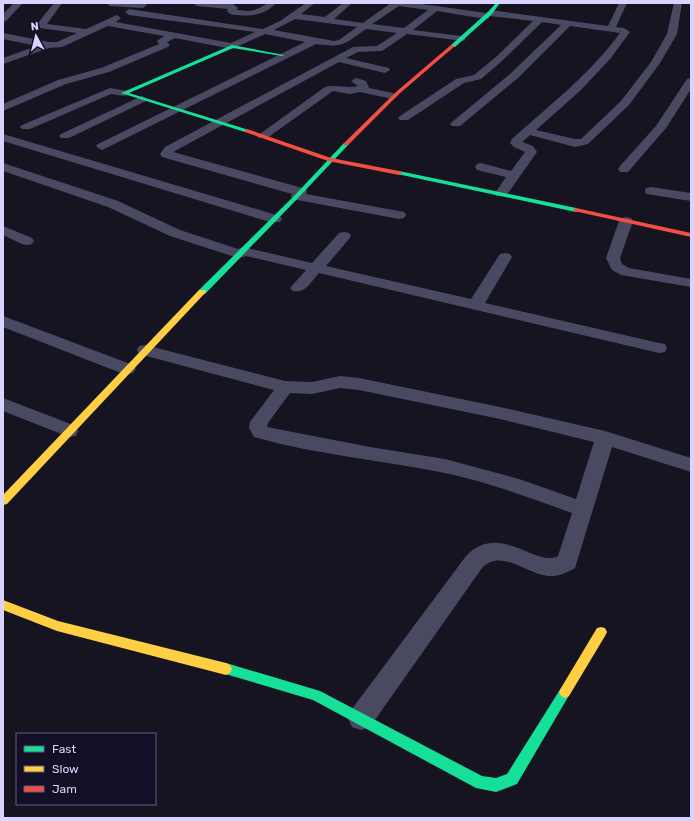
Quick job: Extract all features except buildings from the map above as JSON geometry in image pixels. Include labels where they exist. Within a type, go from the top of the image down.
[{"type":"street","points":[[3,19],[19,3]]},
{"type":"street","points":[[58,3],[42,24],[44,26],[88,32]]},
{"type":"street","points":[[110,3],[145,4]]},
{"type":"street","points":[[197,3],[233,7],[232,12],[252,14],[257,14],[272,3]]},
{"type":"street","points":[[124,93],[264,31],[294,16],[311,3]]},
{"type":"street","points":[[327,20],[348,3]]},
{"type":"street","points":[[3,501],[145,350],[274,220],[393,96],[411,79],[461,39],[498,3]]},
{"type":"street","points":[[611,28],[623,3]]},
{"type":"street","points":[[528,131],[575,143],[584,142],[625,103],[655,64],[672,34],[678,3]]},
{"type":"street","points":[[3,61],[49,45],[64,44],[145,4]]},
{"type":"street","points":[[129,12],[264,31],[329,44],[339,43],[393,5],[398,4],[540,19],[611,28],[625,32],[607,57],[577,88],[516,141],[516,143],[531,150],[531,152],[501,192]]},
{"type":"street","points":[[399,215],[299,194],[166,154],[169,150],[217,123],[356,49],[378,49],[406,31],[436,8]]},
{"type":"street","points":[[294,16],[461,39]]},
{"type":"street","points":[[404,118],[460,81],[478,76],[499,59],[540,19]]},
{"type":"street","points":[[107,23],[282,55]]},
{"type":"street","points":[[456,124],[514,76],[568,23]]},
{"type":"street","points":[[3,108],[62,82],[105,70],[165,45],[162,41],[174,35]]},
{"type":"street","points":[[3,36],[49,45]]},
{"type":"street","points":[[3,46],[20,39]]},
{"type":"street","points":[[102,146],[282,55],[314,41]]},
{"type":"street","points":[[338,59],[385,70]]},
{"type":"street","points":[[314,71],[329,75]]},
{"type":"street","points":[[344,78],[359,82],[362,84],[363,88],[368,91],[393,96]]},
{"type":"street","points":[[624,169],[660,128],[691,81]]},
{"type":"street","points":[[263,136],[329,89],[332,88],[350,91],[363,88]]},
{"type":"street","points":[[26,128],[110,91],[124,93],[263,136],[330,160],[501,192],[691,235]]},
{"type":"street","points":[[66,136],[142,99]]},
{"type":"street","points":[[6,140],[274,220]]},
{"type":"street","points":[[3,167],[113,204],[175,233],[241,253],[316,268],[659,348]]},
{"type":"street","points":[[482,167],[514,175]]},
{"type":"street","points":[[651,191],[691,197]]},
{"type":"street","points":[[626,221],[613,258],[614,264],[618,269],[626,272],[691,283]]},
{"type":"street","points":[[3,230],[27,241]]},
{"type":"street","points":[[298,288],[344,236]]},
{"type":"street","points":[[475,306],[505,258]]},
{"type":"street","points":[[3,321],[127,369]]},
{"type":"street","points":[[145,350],[285,387],[312,388],[340,382],[359,384],[500,413],[605,438],[691,466]]},
{"type":"street","points":[[285,387],[259,422],[258,428],[261,432],[370,454],[445,466],[520,486],[583,509]]},
{"type":"street","points":[[3,404],[69,431]]},
{"type":"street","points":[[361,718],[483,554],[493,550],[508,553],[551,568],[562,567],[567,562],[605,438]]},
{"type":"street","points":[[3,605],[57,626],[143,649],[247,674],[309,693],[361,718],[481,783],[496,785],[512,779],[601,632]]},
{"type":"traffic: fast","points":[[453,46],[490,13],[498,3]]},
{"type":"traffic: fast","points":[[247,131],[124,93],[232,46],[282,55]]},
{"type":"traffic: fast","points":[[202,292],[346,144]]},
{"type":"traffic: fast","points":[[399,173],[576,210]]},
{"type":"traffic: fast","points":[[226,669],[316,695],[481,783],[496,785],[512,779],[565,692]]},
{"type":"traffic: slow","points":[[3,501],[202,292]]},
{"type":"traffic: slow","points":[[3,605],[57,626],[226,669]]},
{"type":"traffic: slow","points":[[565,692],[601,632]]},
{"type":"traffic: jam","points":[[346,144],[398,93],[453,46]]},
{"type":"traffic: jam","points":[[247,131],[330,160],[399,173]]},
{"type":"traffic: jam","points":[[576,210],[691,235]]}]
